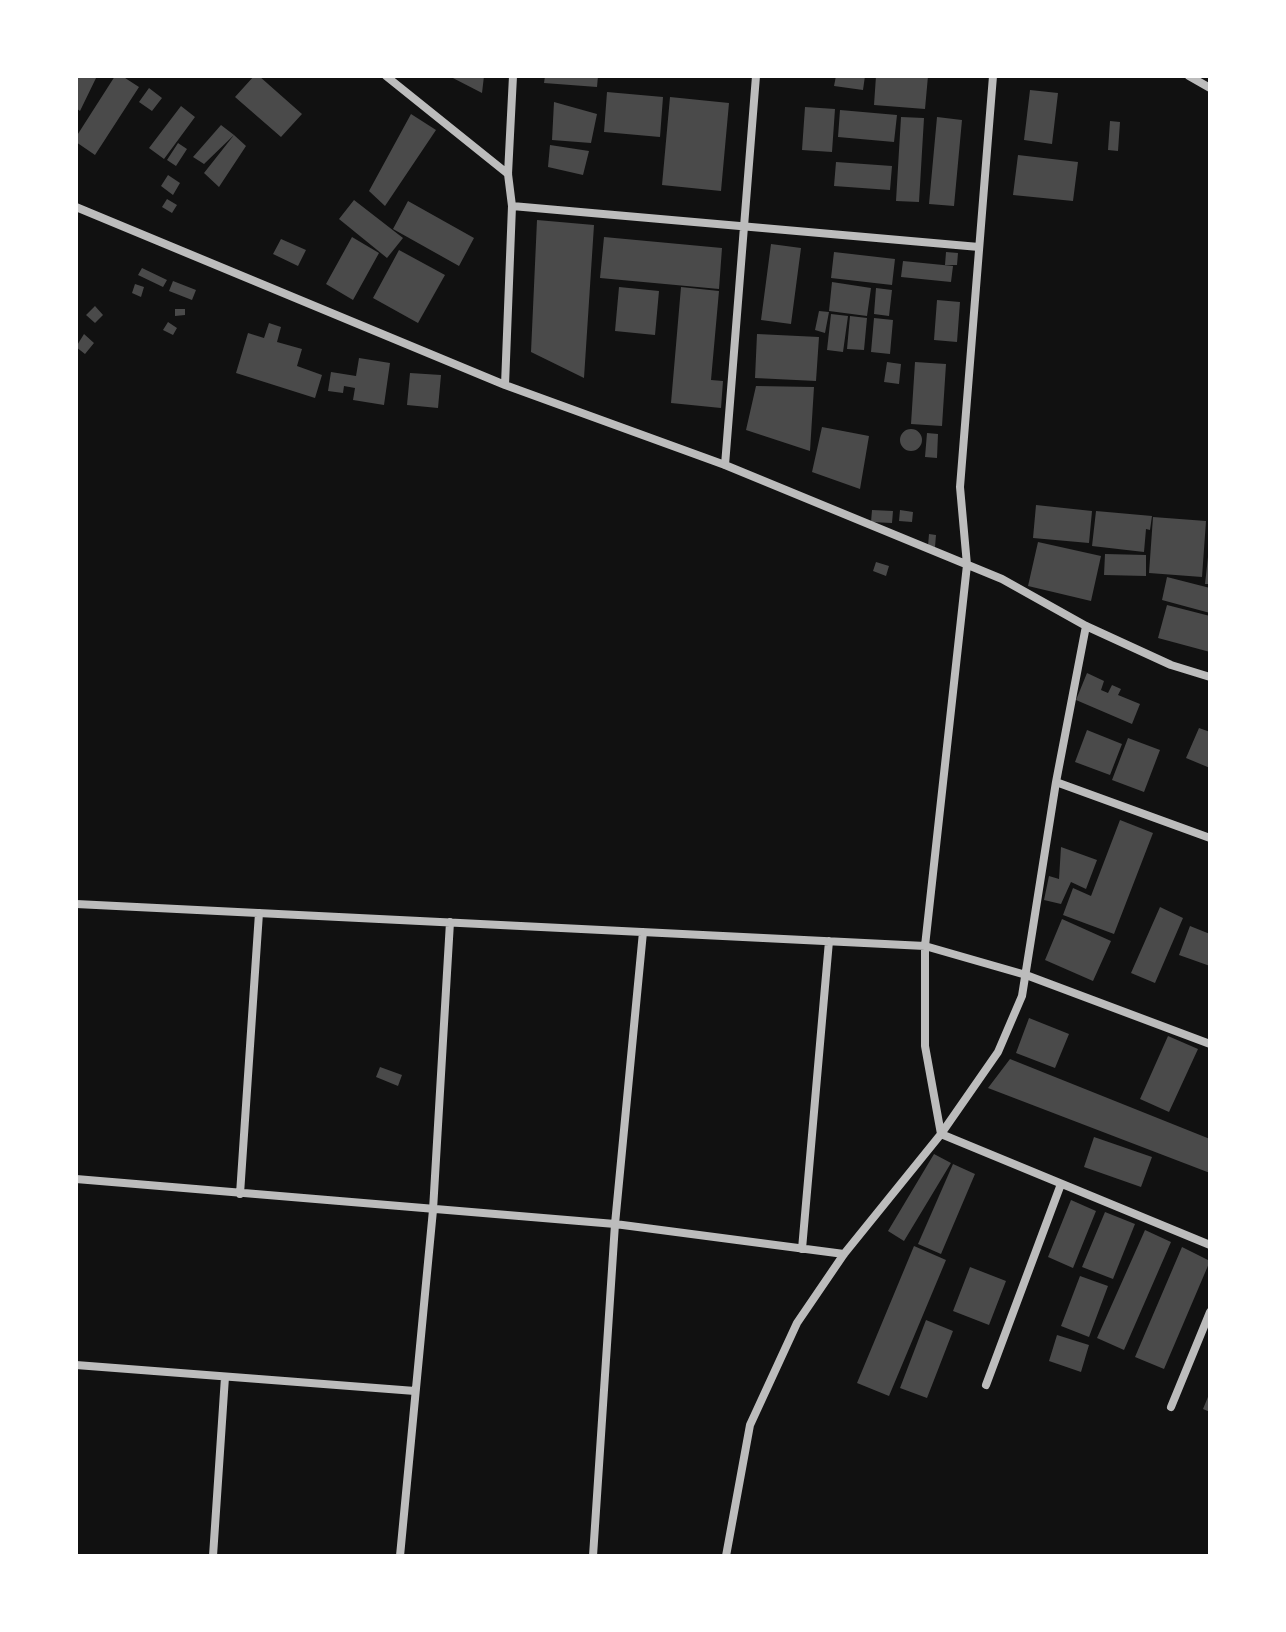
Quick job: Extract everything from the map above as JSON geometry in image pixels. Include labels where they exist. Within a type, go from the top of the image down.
[{"type":"street","points":[[386,76],[508,174]]},
{"type":"street","points":[[505,385],[512,206],[508,174],[513,76]]},
{"type":"street","points":[[725,465],[756,76]]},
{"type":"street","points":[[941,1134],[925,1046],[925,946],[967,565],[960,487],[993,76]]},
{"type":"street","points":[[1189,76],[1210,88]]},
{"type":"street","points":[[512,206],[979,247]]},
{"type":"street","points":[[76,207],[505,385],[725,465],[1002,579],[1086,626],[1171,665],[1210,677]]},
{"type":"street","points":[[726,1556],[750,1425],[797,1323],[844,1254],[941,1134],[998,1052],[1022,996],[1056,782],[1086,626]]},
{"type":"street","points":[[1056,782],[1210,838]]},
{"type":"street","points":[[76,904],[925,946],[1026,975],[1210,1044]]},
{"type":"street","points":[[240,1194],[259,913]]},
{"type":"street","points":[[400,1556],[433,1210],[450,922]]},
{"type":"street","points":[[593,1556],[615,1224],[643,932]]},
{"type":"street","points":[[802,1249],[829,941]]},
{"type":"street","points":[[941,1134],[1210,1245]]},
{"type":"street","points":[[76,1179],[615,1224],[844,1254]]},
{"type":"street","points":[[986,1385],[1061,1184]]},
{"type":"street","points":[[1171,1407],[1210,1312]]},
{"type":"street","points":[[76,1365],[415,1391]]},
{"type":"street","points":[[213,1556],[225,1377]]},
{"type":"building","points":[[76,76],[97,76],[80,111],[76,108]]},
{"type":"building","points":[[115,76],[122,76],[139,87],[95,155],[76,142],[76,137]]},
{"type":"building","points":[[254,76],[259,76],[302,114],[281,137],[235,97]]},
{"type":"building","points":[[449,76],[484,76],[482,93]]},
{"type":"building","points":[[545,76],[598,76],[597,87],[544,83]]},
{"type":"building","points":[[836,76],[865,76],[863,90],[834,86]]},
{"type":"building","points":[[876,76],[928,76],[925,109],[874,105]]},
{"type":"building","points":[[149,88],[162,98],[152,111],[139,102]]},
{"type":"building","points":[[1030,90],[1058,93],[1052,144],[1024,140]]},
{"type":"building","points":[[607,92],[663,97],[660,137],[604,132]]},
{"type":"building","points":[[670,97],[729,103],[721,191],[662,185]]},
{"type":"building","points":[[554,102],[597,114],[591,143],[552,140]]},
{"type":"building","points":[[181,106],[195,117],[164,159],[149,148]]},
{"type":"building","points":[[805,107],[835,109],[832,152],[802,150]]},
{"type":"building","points":[[840,110],[897,115],[894,142],[838,137]]},
{"type":"building","points":[[411,114],[436,130],[385,206],[369,191]]},
{"type":"building","points":[[901,117],[924,118],[919,202],[896,201]]},
{"type":"building","points":[[937,117],[962,120],[954,206],[929,204]]},
{"type":"building","points":[[1110,121],[1120,122],[1118,151],[1108,150]]},
{"type":"building","points":[[221,125],[234,135],[204,164],[193,157]]},
{"type":"building","points":[[234,135],[246,146],[219,187],[204,173]]},
{"type":"building","points":[[178,143],[187,149],[176,166],[167,160]]},
{"type":"building","points":[[550,145],[589,151],[583,175],[548,167]]},
{"type":"building","points":[[1018,155],[1078,162],[1073,201],[1013,195]]},
{"type":"building","points":[[836,162],[892,166],[890,190],[834,186]]},
{"type":"building","points":[[168,175],[180,183],[173,195],[161,186]]},
{"type":"building","points":[[167,199],[177,205],[172,213],[162,207]]},
{"type":"building","points":[[354,200],[403,238],[387,258],[339,219]]},
{"type":"building","points":[[408,201],[474,238],[459,266],[393,229]]},
{"type":"building","points":[[537,220],[594,225],[584,378],[531,352]]},
{"type":"building","points":[[352,237],[379,253],[353,300],[326,284]]},
{"type":"building","points":[[604,237],[722,248],[719,289],[600,278]]},
{"type":"building","points":[[281,239],[306,250],[298,266],[273,254]]},
{"type":"building","points":[[771,244],[801,248],[791,324],[761,320]]},
{"type":"building","points":[[399,250],[445,275],[418,323],[373,298]]},
{"type":"building","points":[[834,252],[895,259],[892,285],[831,278]]},
{"type":"building","points":[[946,252],[958,253],[957,265],[945,265]]},
{"type":"building","points":[[903,261],[953,266],[951,282],[901,277]]},
{"type":"building","points":[[142,268],[167,280],[163,287],[138,275]]},
{"type":"building","points":[[173,281],[196,290],[192,300],[169,291]]},
{"type":"building","points":[[832,282],[871,288],[867,316],[829,311]]},
{"type":"building","points":[[135,284],[144,287],[141,297],[132,293]]},
{"type":"building","points":[[619,287],[659,291],[655,335],[615,331]]},
{"type":"building","points":[[681,287],[719,291],[711,380],[723,381],[721,408],[671,403]]},
{"type":"building","points":[[876,288],[892,290],[889,316],[874,314]]},
{"type":"building","points":[[937,300],[960,302],[957,342],[934,340]]},
{"type":"building","points":[[95,306],[103,315],[95,323],[86,315]]},
{"type":"building","points":[[175,309],[185,309],[185,315],[175,316]]},
{"type":"building","points":[[819,311],[829,312],[825,333],[815,330]]},
{"type":"building","points":[[831,314],[848,316],[843,352],[827,350]]},
{"type":"building","points":[[850,316],[867,318],[864,350],[847,349]]},
{"type":"building","points":[[874,318],[893,320],[890,354],[871,352]]},
{"type":"building","points":[[168,322],[177,328],[173,335],[163,330]]},
{"type":"building","points":[[269,323],[281,327],[277,342],[302,349],[297,366],[322,375],[315,398],[236,373],[248,333],[264,338]]},
{"type":"building","points":[[84,334],[94,343],[85,354],[76,347]]},
{"type":"building","points":[[757,334],[819,337],[816,381],[755,378]]},
{"type":"building","points":[[359,358],[390,363],[384,405],[353,400],[355,388],[344,386],[343,393],[328,391],[331,372],[356,376]]},
{"type":"building","points":[[887,362],[901,364],[899,384],[884,382]]},
{"type":"building","points":[[915,362],[946,364],[942,426],[911,424]]},
{"type":"building","points":[[410,373],[441,375],[438,408],[407,405]]},
{"type":"building","points":[[756,386],[814,387],[810,451],[746,430]]},
{"type":"building","points":[[822,427],[869,436],[860,489],[812,472]]},
{"type":"building","points":[[911,429],[919,432],[922,440],[919,448],[911,451],[903,448],[900,440],[903,432]]},
{"type":"building","points":[[927,433],[938,434],[937,458],[925,457]]},
{"type":"building","points":[[1036,505],[1092,511],[1089,543],[1033,538]]},
{"type":"building","points":[[872,510],[893,511],[892,523],[871,522]]},
{"type":"building","points":[[900,510],[913,512],[912,522],[899,521]]},
{"type":"building","points":[[1096,511],[1152,516],[1150,530],[1146,529],[1144,552],[1092,546]]},
{"type":"building","points":[[1153,517],[1206,521],[1202,577],[1149,573]]},
{"type":"building","points":[[929,534],[936,535],[935,547],[928,546]]},
{"type":"building","points":[[1038,542],[1101,556],[1091,601],[1028,586]]},
{"type":"building","points":[[1105,554],[1146,555],[1146,576],[1104,575]]},
{"type":"building","points":[[1208,557],[1210,584],[1205,584]]},
{"type":"building","points":[[876,562],[889,566],[886,576],[873,571]]},
{"type":"building","points":[[1167,577],[1210,588],[1210,613],[1162,600]]},
{"type":"building","points":[[1167,605],[1210,616],[1210,652],[1158,638]]},
{"type":"building","points":[[1087,673],[1104,681],[1101,690],[1108,693],[1112,685],[1121,689],[1118,695],[1140,704],[1132,724],[1076,700]]},
{"type":"building","points":[[1199,728],[1210,732],[1210,768],[1186,758]]},
{"type":"building","points":[[1087,730],[1122,744],[1110,775],[1075,762]]},
{"type":"building","points":[[1128,738],[1160,750],[1144,792],[1112,780]]},
{"type":"building","points":[[1120,820],[1153,833],[1114,934],[1063,915],[1073,888],[1091,896]]},
{"type":"building","points":[[1061,847],[1097,860],[1086,889],[1071,882],[1061,904],[1044,900],[1049,876],[1059,879]]},
{"type":"building","points":[[1160,907],[1183,918],[1155,983],[1131,973]]},
{"type":"building","points":[[1062,919],[1111,941],[1093,981],[1045,960]]},
{"type":"building","points":[[1190,926],[1210,934],[1210,966],[1179,955]]},
{"type":"building","points":[[1029,1018],[1069,1034],[1055,1068],[1016,1053]]},
{"type":"building","points":[[1168,1036],[1198,1049],[1169,1112],[1140,1099]]},
{"type":"building","points":[[1010,1059],[1210,1139],[1210,1173],[988,1088]]},
{"type":"building","points":[[380,1067],[402,1075],[398,1086],[376,1077]]},
{"type":"building","points":[[1094,1137],[1152,1157],[1141,1187],[1084,1167]]},
{"type":"building","points":[[934,1154],[951,1163],[904,1241],[888,1231]]},
{"type":"building","points":[[953,1164],[975,1174],[941,1254],[918,1244]]},
{"type":"building","points":[[1071,1200],[1096,1211],[1073,1268],[1048,1257]]},
{"type":"building","points":[[1105,1212],[1135,1224],[1113,1279],[1082,1267]]},
{"type":"building","points":[[1145,1230],[1171,1242],[1124,1350],[1097,1338]]},
{"type":"building","points":[[914,1246],[946,1260],[889,1396],[857,1383]]},
{"type":"building","points":[[1182,1247],[1210,1261],[1164,1369],[1135,1357]]},
{"type":"building","points":[[970,1267],[1006,1281],[989,1325],[953,1311]]},
{"type":"building","points":[[1080,1276],[1108,1286],[1089,1337],[1061,1326]]},
{"type":"building","points":[[926,1320],[953,1331],[927,1398],[900,1388]]},
{"type":"building","points":[[1057,1335],[1089,1345],[1081,1372],[1049,1361]]},
{"type":"building","points":[[1210,1392],[1210,1412],[1203,1409]]}]
